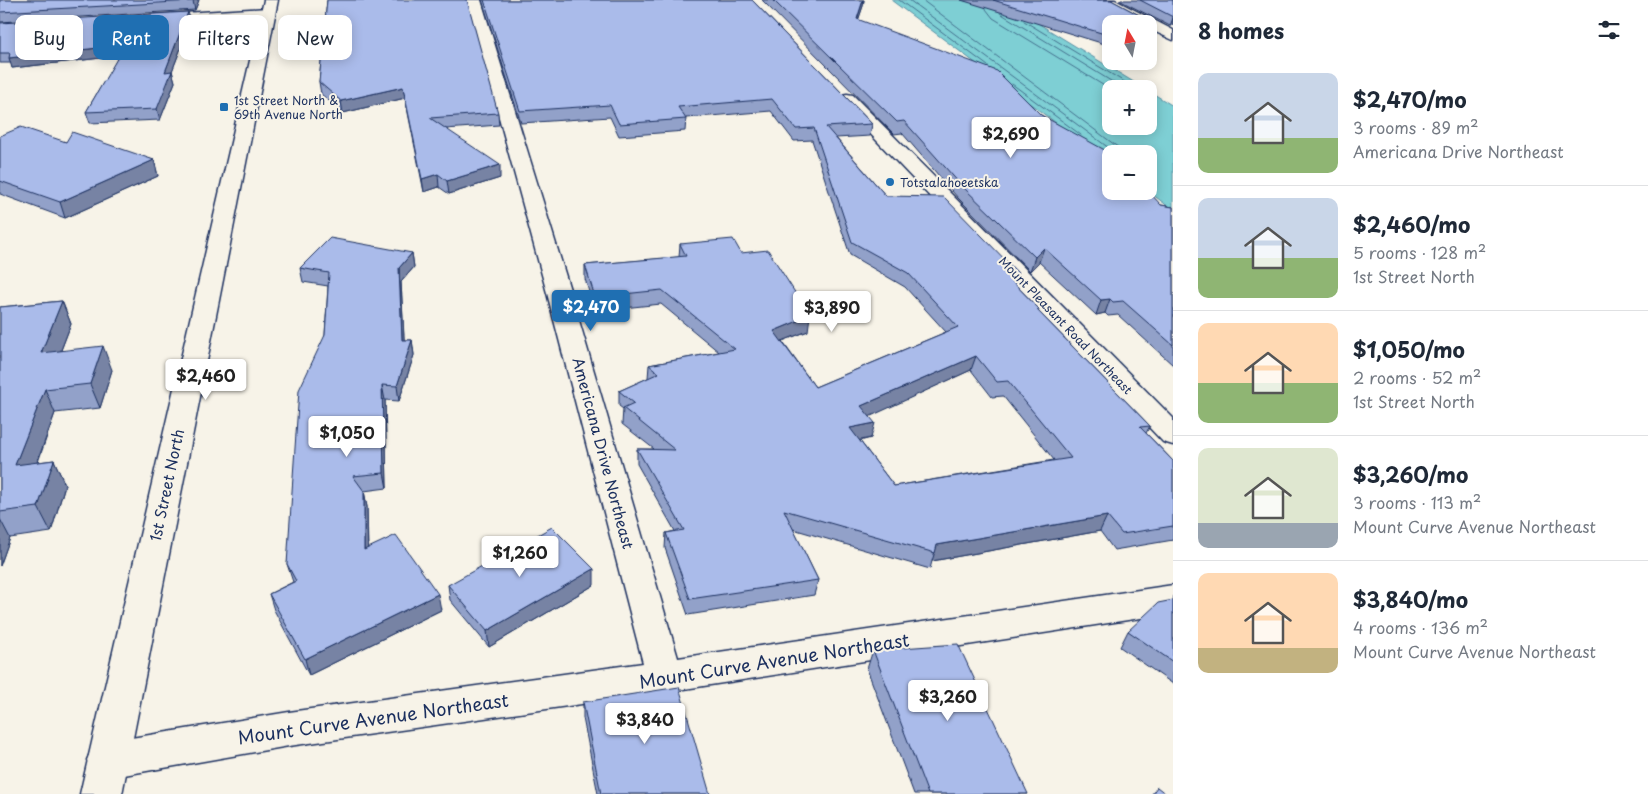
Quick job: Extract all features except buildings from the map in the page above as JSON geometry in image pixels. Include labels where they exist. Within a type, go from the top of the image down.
[{"type":"street","name":"Americana Drive Northeast","points":[[474,0],[559,293],[665,676]]},
{"type":"street","points":[[1105,0],[1173,36]]},
{"type":"street","points":[[169,16],[270,6]]},
{"type":"street","name":"1st Street North","points":[[104,777],[270,6]]},
{"type":"street","name":"Mount Pleasant Road Northeast","points":[[834,86],[1173,435]]},
{"type":"street","name":"Mount Curve Avenue Northeast","points":[[104,777],[289,729],[665,676],[1173,599]]},
{"type":"water","points":[[891,0],[1000,0],[1102,63],[1102,70],[1114,70],[1130,80],[1102,80],[1102,135],[1157,135],[1157,96],[1173,106],[1173,210],[1157,198],[1157,145],[1102,145],[1102,157]]},
{"type":"place","name":"1st Street North & 69th Avenue North","points":[[224,107]]},
{"type":"place","name":"Totstalahoeetska","points":[[890,182]]}]
